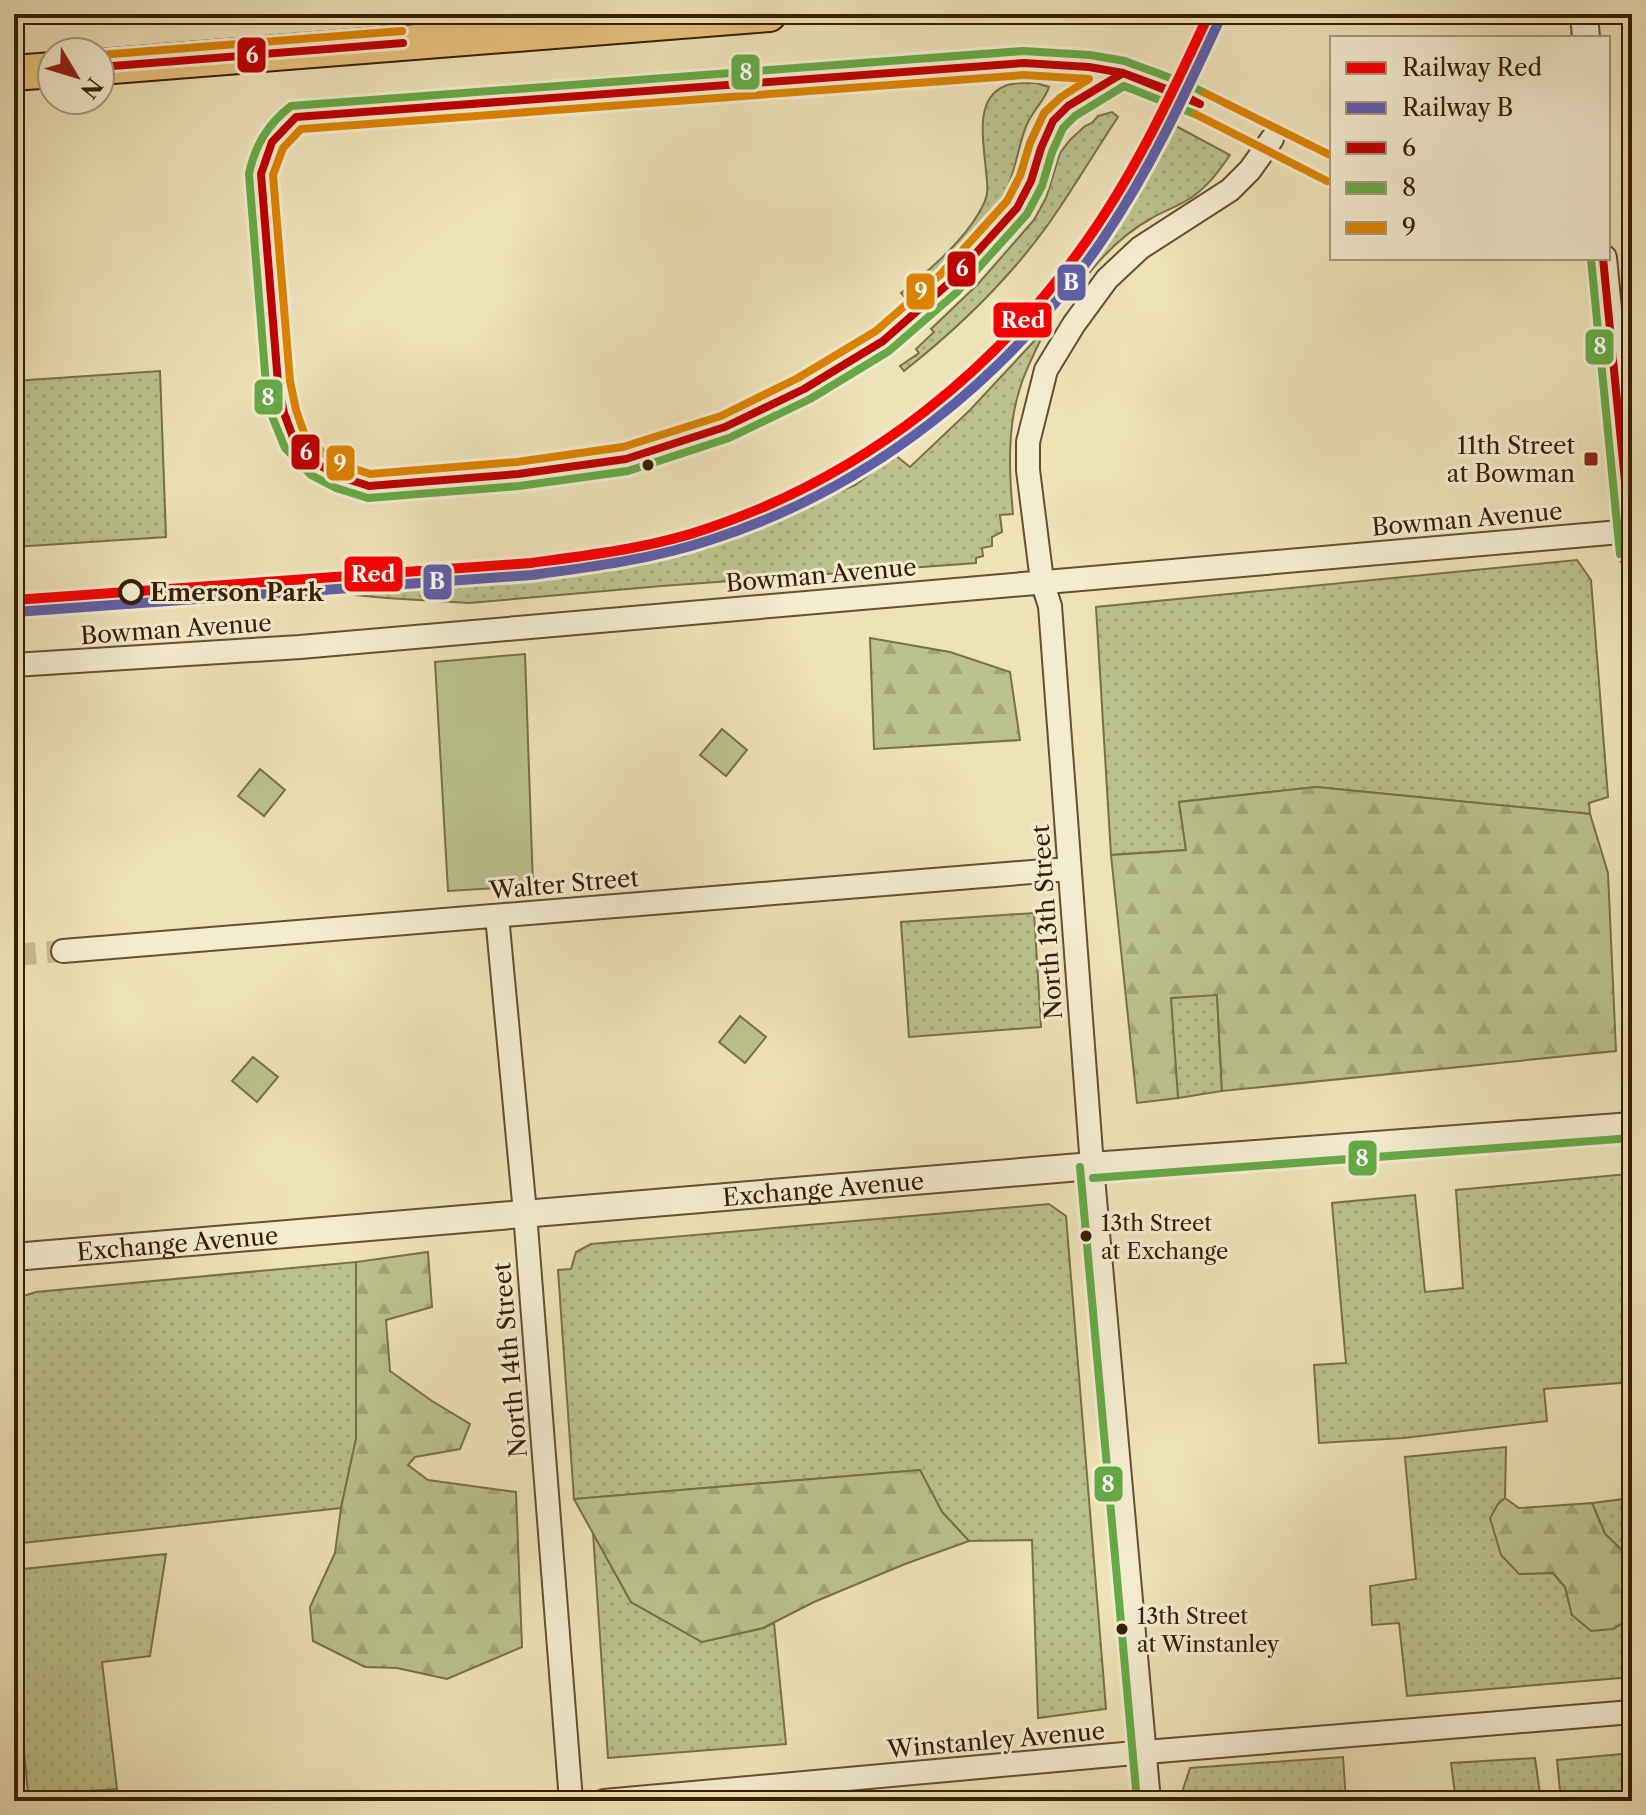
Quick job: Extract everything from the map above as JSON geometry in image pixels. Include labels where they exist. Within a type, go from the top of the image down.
[{"type":"main road","points":[[116,66],[769,14]]},
{"type":"main road","points":[[14,73],[36,71]]},
{"type":"street","points":[[1584,14],[1586,36]]},
{"type":"street","name":"North 13th Street","points":[[1149,1801],[1092,1166],[1050,606],[1042,581],[1028,470],[1028,442],[1046,370],[1107,279],[1140,248],[1230,190],[1250,170],[1272,139]]},
{"type":"street","points":[[1603,260],[1631,539]]},
{"type":"street","name":"Bowman Avenue","points":[[14,665],[300,647],[1042,581],[1631,539]]},
{"type":"street","name":"Walter Street","points":[[63,951],[1069,869]]},
{"type":"street","name":"North 14th Street","points":[[497,916],[525,1213],[571,1801]]},
{"type":"street","name":"Exchange Avenue","points":[[14,1257],[1092,1166],[1632,1126]]},
{"type":"street","name":"Winstanley Avenue","points":[[604,1801],[1632,1712]]},
{"type":"green space","points":[[1036,83],[1049,87],[1027,124],[1012,176],[1002,197],[964,245],[906,299],[901,293],[959,240],[985,201],[983,123],[988,101],[995,92],[1008,85]]},
{"type":"green space","points":[[1112,112],[1118,117],[1047,226],[1016,266],[943,339],[904,371],[900,366],[919,353],[916,349],[934,332],[931,329],[978,284],[1034,220],[1046,198],[1060,153],[1070,140],[1098,116]]},
{"type":"green space","points":[[1174,125],[1230,155],[1198,193],[1135,229],[1090,272],[1086,269],[1145,179],[1165,135]]},
{"type":"green space","points":[[1037,338],[1040,341],[1022,382],[1013,419],[1010,466],[1013,514],[1000,515],[1002,532],[992,537],[992,546],[982,548],[983,556],[976,558],[976,563],[469,603],[324,592],[428,585],[602,566],[671,555],[729,536],[855,485],[895,455],[910,467],[970,410]]},
{"type":"green space","points":[[160,371],[166,537],[14,547],[14,381]]},
{"type":"green space","points":[[1577,560],[1591,580],[1608,797],[1589,803],[1590,814],[1316,787],[1179,802],[1186,850],[1111,855],[1096,607]]},
{"type":"green space","points":[[870,638],[950,652],[1010,672],[1020,740],[874,749]]},
{"type":"green space","points":[[525,654],[533,886],[448,891],[435,662]]},
{"type":"green space","points":[[722,729],[747,750],[726,776],[700,755]]},
{"type":"green space","points":[[260,769],[285,790],[264,816],[238,796]]},
{"type":"green space","points":[[1316,787],[1590,814],[1608,873],[1616,1051],[1222,1091],[1217,995],[1171,998],[1178,1098],[1137,1103],[1111,855],[1186,850],[1179,802]]},
{"type":"green space","points":[[1034,913],[1041,1027],[909,1037],[901,922]]},
{"type":"green space","points":[[1217,994],[1222,1091],[1178,1098],[1170,998]]},
{"type":"green space","points":[[740,1016],[766,1037],[745,1063],[719,1042]]},
{"type":"green space","points":[[253,1057],[278,1077],[257,1102],[232,1081]]},
{"type":"green space","points":[[1628,1174],[1632,1178],[1632,1382],[1544,1389],[1547,1421],[1404,1438],[1319,1443],[1314,1365],[1346,1363],[1332,1203],[1415,1195],[1425,1292],[1463,1288],[1456,1190]]},
{"type":"green space","points":[[1049,1204],[1066,1216],[1106,1709],[1038,1718],[1032,1540],[969,1541],[942,1512],[920,1470],[574,1499],[558,1270],[571,1269],[576,1252],[591,1244]]},
{"type":"green space","points":[[428,1252],[432,1307],[386,1320],[390,1371],[470,1424],[460,1449],[415,1457],[408,1465],[428,1480],[516,1492],[522,1647],[447,1679],[397,1668],[365,1667],[313,1641],[310,1607],[335,1553],[356,1439],[356,1262]]},
{"type":"green space","points":[[356,1262],[356,1439],[341,1508],[14,1544],[14,1299],[36,1292]]},
{"type":"green space","points":[[1506,1447],[1505,1498],[1498,1504],[1519,1574],[1553,1573],[1565,1587],[1572,1615],[1613,1629],[1632,1617],[1632,1677],[1407,1696],[1399,1623],[1372,1625],[1370,1586],[1416,1579],[1405,1457]]},
{"type":"green space","points":[[920,1470],[942,1512],[969,1541],[814,1602],[763,1628],[702,1642],[631,1602],[574,1499]]},
{"type":"green space","points":[[1505,1498],[1519,1508],[1592,1503],[1605,1534],[1626,1554],[1632,1568],[1632,1617],[1613,1629],[1591,1631],[1572,1615],[1565,1587],[1553,1573],[1519,1574],[1501,1555],[1490,1518]]},
{"type":"green space","points":[[1632,1498],[1632,1568],[1626,1554],[1605,1534],[1592,1503]]},
{"type":"green space","points":[[593,1533],[631,1602],[702,1642],[774,1623],[786,1744],[608,1758]]},
{"type":"green space","points":[[166,1554],[150,1656],[102,1662],[117,1789],[28,1795],[14,1638],[14,1570]]},
{"type":"green space","points":[[1632,1753],[1632,1801],[1561,1801],[1557,1760]]},
{"type":"green space","points":[[1343,1757],[1346,1801],[1184,1801],[1183,1789],[1190,1768]]},
{"type":"green space","points":[[1535,1758],[1541,1801],[1456,1801],[1451,1763]]},
{"type":"tunnel","points":[[14,955],[63,951]]},
{"type":"rail line","name":"Red","points":[[14,600],[531,563],[666,541],[767,506],[822,479],[875,447],[924,412],[1015,329],[1055,283],[1125,181],[1209,14]]},
{"type":"rail line","name":"B","points":[[15,612],[532,575],[577,569],[688,547],[769,518],[826,491],[880,459],[932,422],[1025,337],[1066,289],[1103,239],[1136,186],[1220,19]]},
{"type":"transit line","name":"9","points":[[116,54],[402,31]]},
{"type":"transit line","name":"6","points":[[116,66],[403,43]]},
{"type":"transit line","name":"8","points":[[1125,61],[1090,55],[1023,51],[291,106],[264,136],[249,174],[266,384],[272,416],[285,448],[311,475],[336,488],[368,498],[519,486],[628,471],[729,438],[810,399],[889,351],[957,292],[1027,214],[1042,186],[1063,128],[1075,116],[1124,86],[1195,114]]},
{"type":"transit line","name":"8","points":[[1127,62],[1205,93]]},
{"type":"transit line","name":"6","points":[[1024,63],[1089,67],[1123,73],[1068,106],[1053,121],[1031,181],[1017,208],[949,283],[883,341],[804,389],[725,427],[626,459],[518,474],[369,486],[341,477],[317,464],[294,440],[278,383],[261,174],[272,142],[296,117],[1024,63]]},
{"type":"transit line","name":"6","points":[[1123,73],[1200,104]]},
{"type":"transit line","name":"6","points":[[1123,73],[1200,104]]},
{"type":"transit line","name":"9","points":[[1024,75],[1089,79],[1061,97],[1044,113],[1007,201],[941,274],[876,331],[798,378],[721,416],[623,447],[517,462],[370,474],[324,454],[304,433],[290,381],[273,175],[283,148],[301,129],[1024,75]]},
{"type":"transit line","name":"9","points":[[1205,93],[1330,155]]},
{"type":"transit line","name":"9","points":[[1195,114],[1327,181]]},
{"type":"transit line","name":"8","points":[[1591,260],[1620,554]]},
{"type":"transit line","name":"6","points":[[1603,260],[1632,553]]},
{"type":"transit line","name":"8","points":[[1093,1178],[1632,1138]]},
{"type":"transit line","name":"8","points":[[1080,1167],[1137,1801]]},
{"type":"place","name":"11th Street at Bowman","points":[[1591,459]]},
{"type":"place","name":"Emerson Park","points":[[131,592]]},
{"type":"place","name":"13th Street at Exchange","points":[[1086,1236]]},
{"type":"place","name":"13th Street at Winstanley","points":[[1122,1629]]}]
